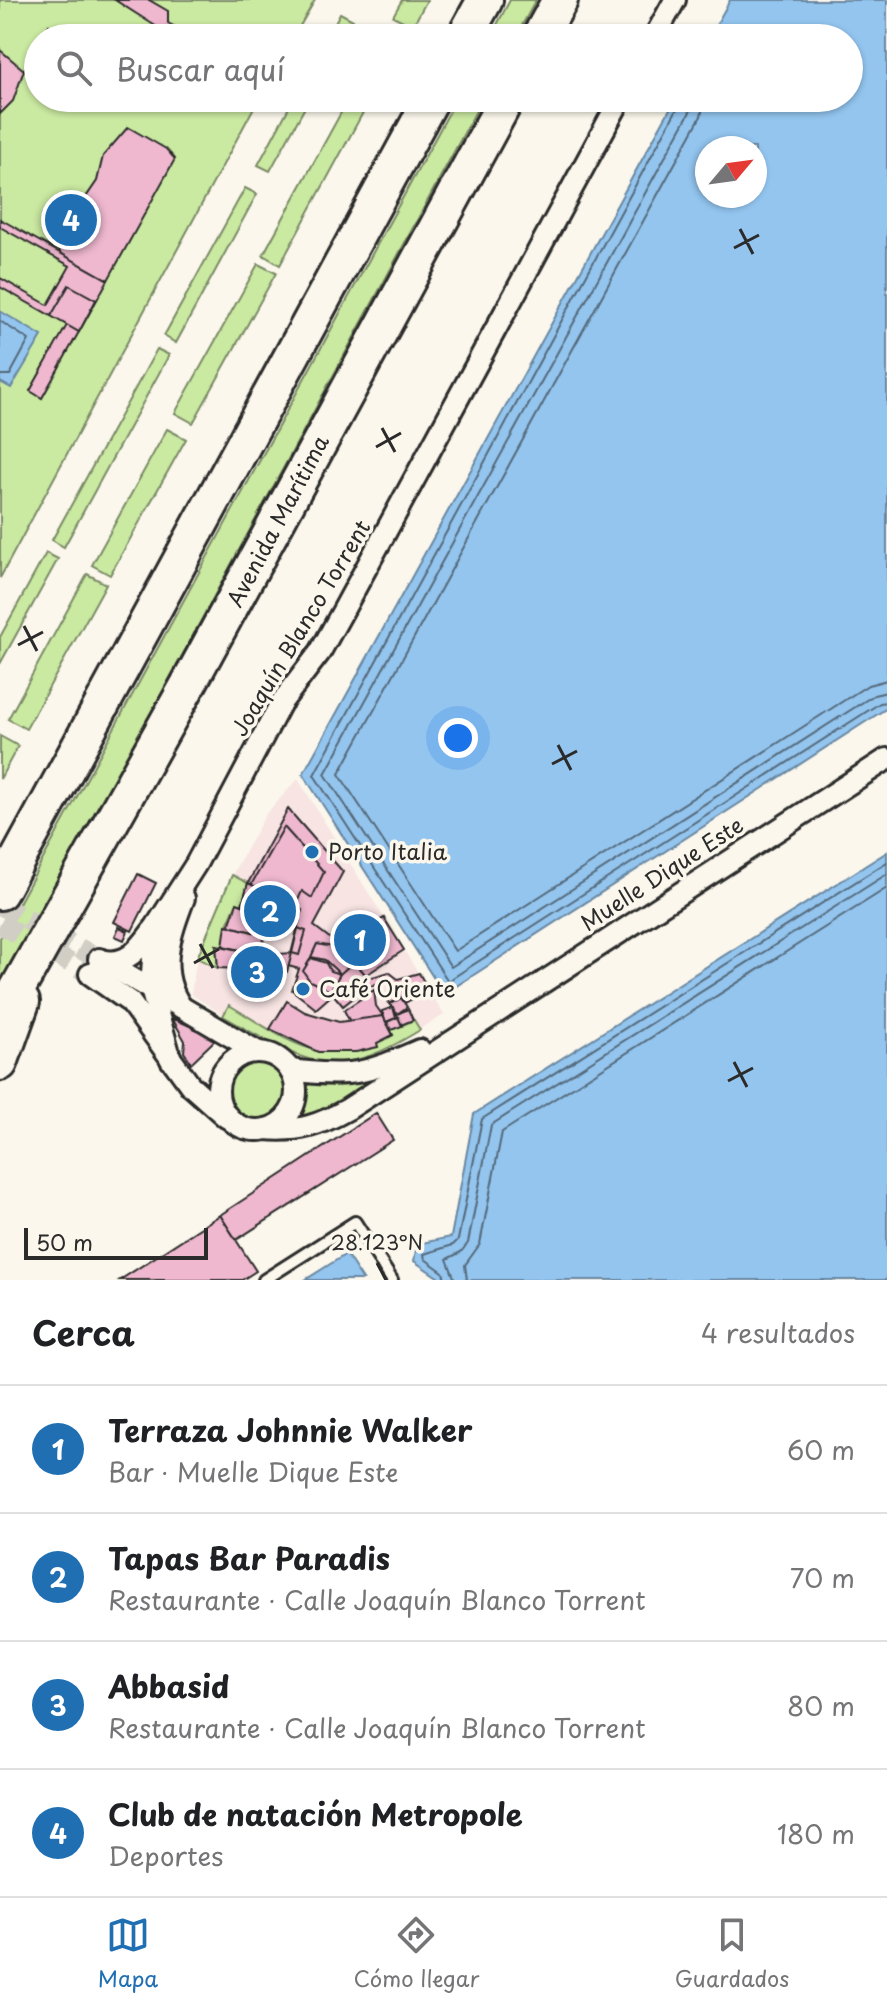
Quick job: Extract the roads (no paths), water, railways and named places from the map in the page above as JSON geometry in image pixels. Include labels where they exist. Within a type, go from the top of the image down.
[{"type":"highway","points":[[472,24],[485,0]]},
{"type":"highway","points":[[547,24],[560,0]]},
{"type":"highway","points":[[0,892],[424,112]]},
{"type":"highway","name":"Avenida Marítima","points":[[44,941],[196,671],[499,112]]},
{"type":"highway","points":[[0,1020],[44,941]]},
{"type":"highway","points":[[0,1063],[44,941]]},
{"type":"street","points":[[662,24],[675,0]]},
{"type":"street","name":"Joaquín Blanco Torrent","points":[[94,966],[124,960],[136,952],[196,864],[281,703],[320,652],[345,607],[613,112]]},
{"type":"street","name":"Muelle Dique Este","points":[[266,1129],[292,1131],[325,1122],[887,759]]},
{"type":"street","points":[[184,1010],[172,991],[167,950],[196,864]]},
{"type":"street","name":"Joaquín Blanco Torrent","points":[[155,928],[151,989],[171,1060]]},
{"type":"street","points":[[94,966],[151,989],[258,1052],[271,1054],[290,1070],[295,1082],[294,1106],[287,1117],[266,1129],[248,1129],[234,1123],[209,1104],[171,1060],[130,1002],[94,966]]},
{"type":"street","name":"Muelle Dique Este","points":[[290,1070],[338,1077],[365,1073],[464,1031]]},
{"type":"street","points":[[234,1123],[220,1103],[220,1079],[235,1059],[258,1052]]},
{"type":"lane","points":[[264,1280],[355,1222],[392,1280]]},
{"type":"water","points":[[730,0],[887,0],[887,708],[444,994],[303,774],[668,112],[863,112],[863,24],[717,24]]},
{"type":"water","points":[[0,311],[42,336],[11,388],[0,382]]},
{"type":"water","points":[[887,852],[887,1280],[442,1280],[414,1261],[417,1244],[451,1237],[474,1114]]},
{"type":"water","points":[[346,1254],[363,1280],[305,1280]]},
{"type":"tunnel","points":[[0,905],[99,959]]},
{"type":"tunnel","points":[[0,924],[90,974]]},
{"type":"place","name":"Club de natación Metropole","points":[[71,220]]},
{"type":"place","name":"Porto Italia","points":[[312,852]]},
{"type":"place","name":"Tapas Bar Paradis","points":[[270,911]]},
{"type":"place","name":"Terraza Johnnie Walker","points":[[360,940]]},
{"type":"place","name":"Abbasid","points":[[257,972]]},
{"type":"place","name":"Café Oriente","points":[[303,989]]}]
